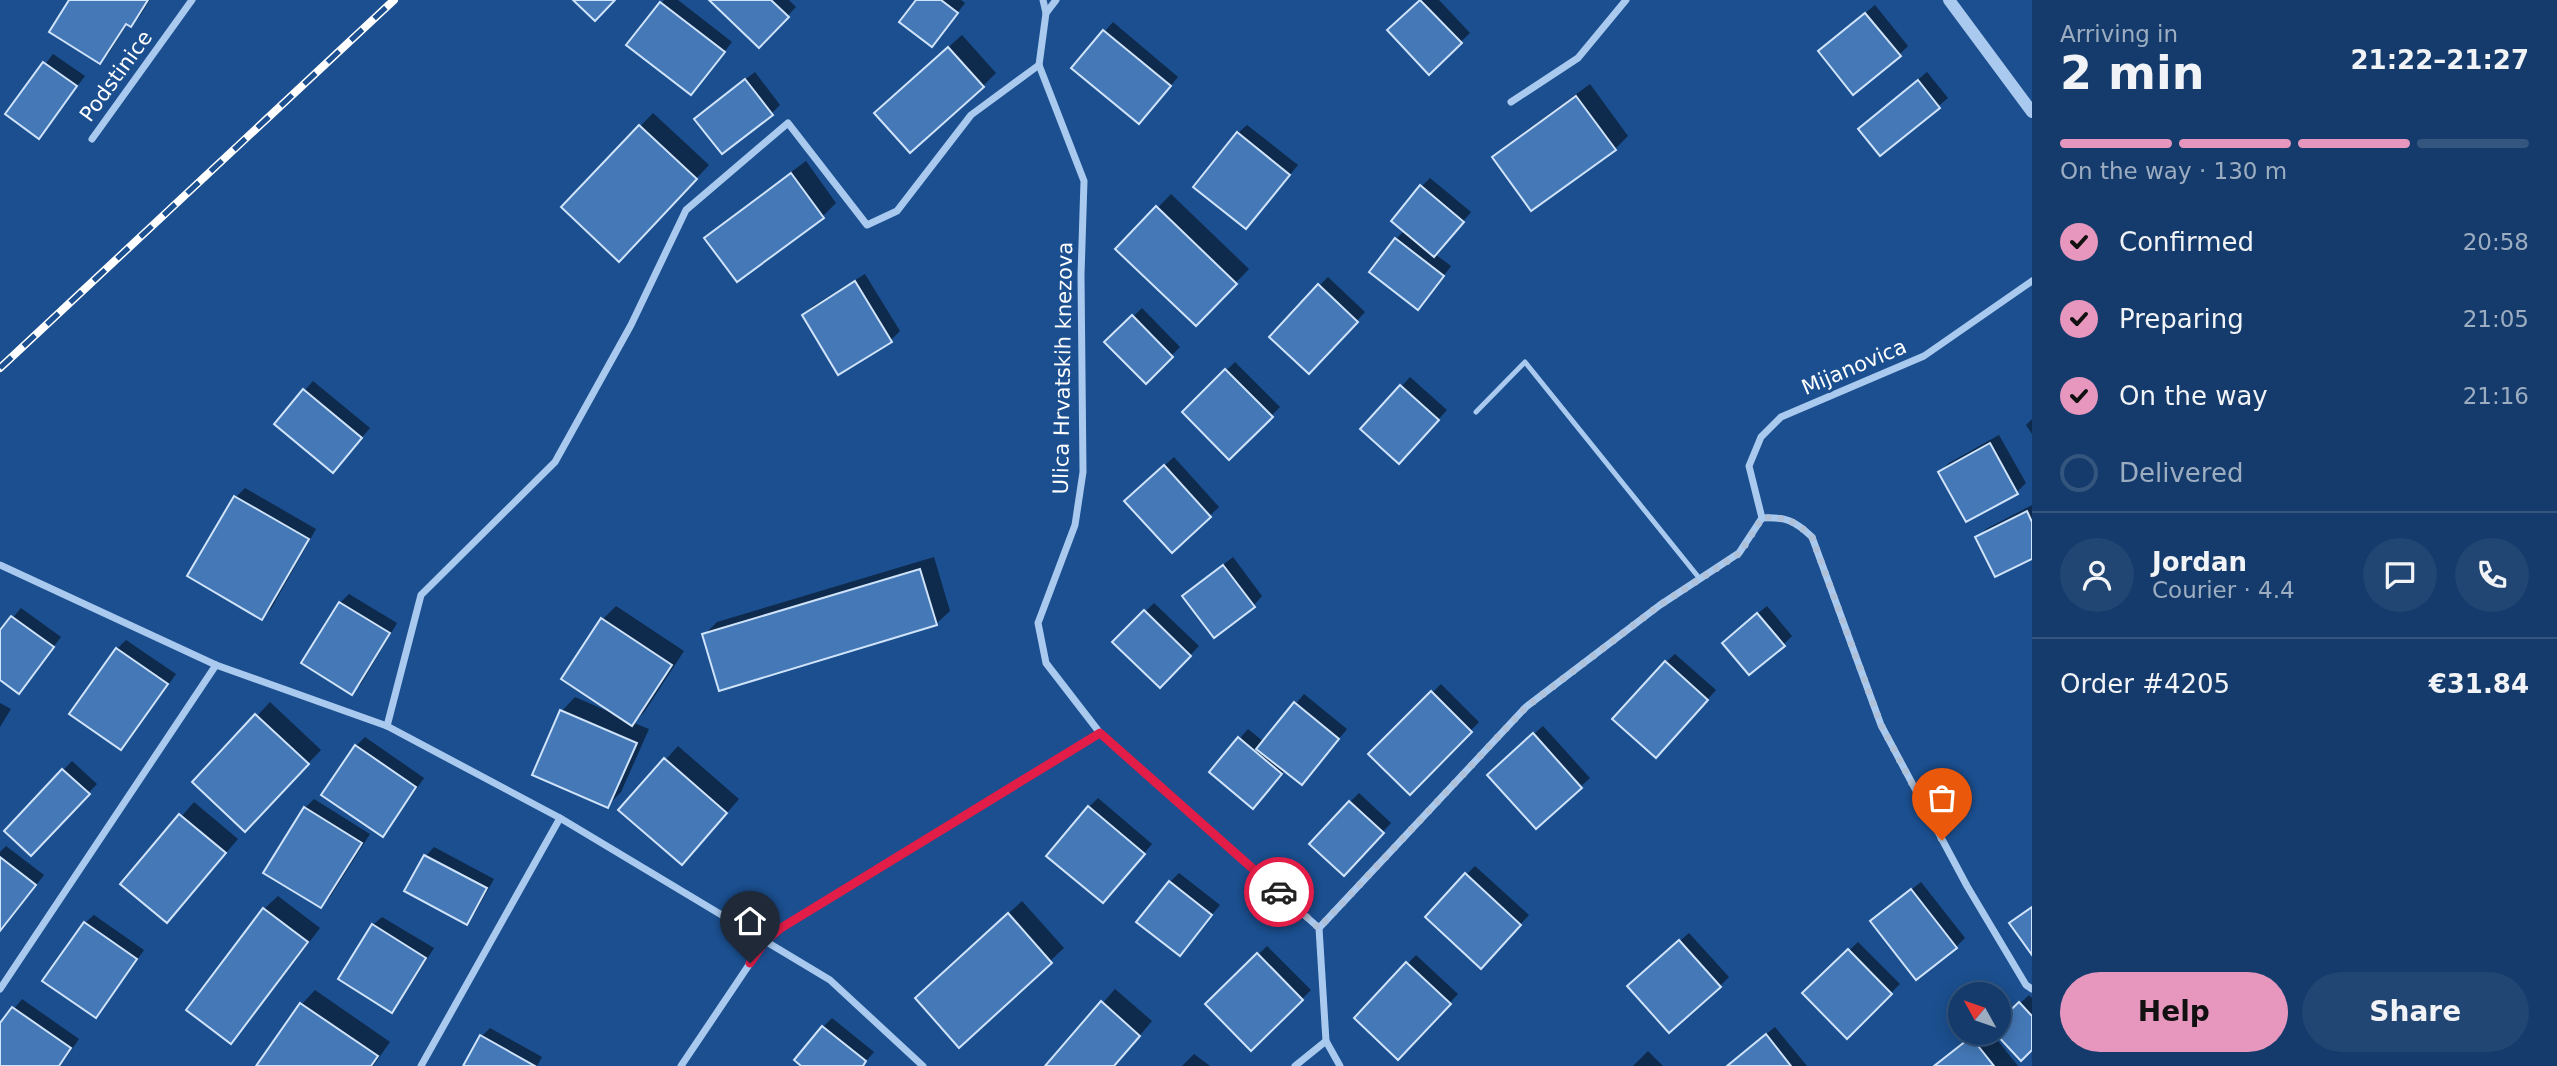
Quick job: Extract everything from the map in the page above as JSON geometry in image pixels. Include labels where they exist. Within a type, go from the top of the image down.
[{"type":"street","name":"Podstinice","points":[[92,139],[192,0]]},
{"type":"street","name":"Ulica Hrvatskih knezova","points":[[1043,0],[1046,13],[1040,65],[1084,181],[1083,472],[1074,525],[1038,623],[1046,663],[1100,733],[1319,928]]},
{"type":"street","points":[[1046,13],[1056,0]]},
{"type":"street","points":[[1511,102],[1578,58],[1626,0]]},
{"type":"street","points":[[1949,0],[2032,112]]},
{"type":"street","points":[[387,726],[421,595],[555,462],[631,325],[686,210],[788,123],[867,225],[897,211],[971,115],[1040,65]]},
{"type":"street","name":"Mijanovica","points":[[1762,518],[1749,466],[1761,437],[1782,417],[1924,356],[2032,281]]},
{"type":"street","points":[[1340,1066],[1326,1041],[1319,928],[1526,707],[1660,605],[1740,553],[1762,518],[1781,517],[1798,524],[1812,537],[1881,725],[1967,886],[2026,985],[2032,989]]},
{"type":"street","points":[[0,565],[216,665],[387,726],[560,818],[830,980],[923,1066]]},
{"type":"street","points":[[0,989],[216,665]]},
{"type":"street","points":[[681,1066],[765,941],[781,928],[1100,733]]},
{"type":"street","points":[[421,1066],[560,818]]},
{"type":"street","points":[[1295,1066],[1326,1041]]},
{"type":"lane","points":[[1476,412],[1525,362],[1700,579]]},
{"type":"building","points":[[69,0],[148,0],[131,27],[126,24],[100,64],[49,32]]},
{"type":"building","points":[[573,0],[615,0],[595,21]]},
{"type":"building","points":[[709,0],[771,0],[789,17],[759,48]]},
{"type":"building","points":[[916,0],[941,0],[958,13],[932,47],[899,22]]},
{"type":"building","points":[[1420,0],[1462,43],[1429,75],[1387,30]]},
{"type":"building","points":[[660,2],[725,52],[691,95],[626,45]]},
{"type":"building","points":[[1865,13],[1901,56],[1853,95],[1818,51]]},
{"type":"building","points":[[1103,30],[1171,86],[1139,124],[1071,68]]},
{"type":"building","points":[[948,47],[984,87],[910,153],[874,113]]},
{"type":"building","points":[[43,62],[77,86],[39,139],[5,114]]},
{"type":"building","points":[[745,79],[773,115],[722,154],[694,119]]},
{"type":"building","points":[[1918,80],[1940,108],[1880,156],[1858,129]]},
{"type":"building","points":[[1576,96],[1616,150],[1531,211],[1492,157]]},
{"type":"building","points":[[639,125],[697,179],[619,262],[561,207]]},
{"type":"building","points":[[1237,132],[1290,175],[1246,229],[1193,187]]},
{"type":"building","points":[[791,173],[824,218],[737,282],[704,238]]},
{"type":"building","points":[[1420,185],[1464,222],[1434,257],[1391,221]]},
{"type":"building","points":[[1156,206],[1237,284],[1196,326],[1115,249]]},
{"type":"building","points":[[1395,238],[1444,276],[1418,310],[1369,272]]},
{"type":"building","points":[[855,281],[892,342],[838,375],[802,315]]},
{"type":"building","points":[[1318,284],[1358,322],[1309,374],[1269,337]]},
{"type":"building","points":[[1132,315],[1173,357],[1146,384],[1104,342]]},
{"type":"building","points":[[1225,369],[1273,417],[1229,460],[1182,412]]},
{"type":"building","points":[[1400,385],[1439,420],[1399,464],[1360,429]]},
{"type":"building","points":[[303,389],[362,438],[333,473],[274,424]]},
{"type":"building","points":[[1990,443],[2018,494],[1966,522],[1938,472]]},
{"type":"building","points":[[1164,465],[1211,517],[1172,553],[1124,501]]},
{"type":"building","points":[[234,496],[309,539],[262,620],[187,576]]},
{"type":"building","points":[[2027,511],[2032,522],[2032,559],[1995,577],[1975,537]]},
{"type":"building","points":[[1223,565],[1255,607],[1214,638],[1182,596]]},
{"type":"building","points":[[920,569],[937,625],[719,691],[702,634]]},
{"type":"building","points":[[339,602],[390,633],[352,695],[301,663]]},
{"type":"building","points":[[1144,610],[1191,656],[1160,688],[1112,642]]},
{"type":"building","points":[[1757,613],[1785,646],[1749,675],[1722,643]]},
{"type":"building","points":[[11,616],[54,647],[19,694],[0,680],[0,630]]},
{"type":"building","points":[[601,618],[672,665],[632,726],[561,679]]},
{"type":"building","points":[[116,648],[168,684],[121,750],[69,714]]},
{"type":"building","points":[[1665,661],[1708,700],[1656,758],[1612,719]]},
{"type":"building","points":[[1431,691],[1472,732],[1410,795],[1368,754]]},
{"type":"building","points":[[1294,702],[1339,739],[1302,785],[1256,749]]},
{"type":"building","points":[[560,710],[637,743],[608,808],[532,775]]},
{"type":"building","points":[[255,714],[309,764],[245,832],[192,782]]},
{"type":"building","points":[[1533,733],[1582,788],[1536,829],[1487,775]]},
{"type":"building","points":[[1238,737],[1282,774],[1253,809],[1209,772]]},
{"type":"building","points":[[355,745],[416,787],[383,837],[321,795]]},
{"type":"building","points":[[664,758],[727,813],[682,865],[618,810]]},
{"type":"building","points":[[62,769],[90,794],[31,856],[4,831]]},
{"type":"building","points":[[1349,801],[1384,833],[1344,876],[1309,844]]},
{"type":"building","points":[[1088,806],[1145,854],[1103,903],[1046,856]]},
{"type":"building","points":[[304,807],[362,843],[321,908],[263,873]]},
{"type":"building","points":[[179,814],[226,853],[167,923],[120,884]]},
{"type":"building","points":[[424,855],[487,888],[467,925],[404,891]]},
{"type":"building","points":[[0,857],[36,885],[0,931]]},
{"type":"building","points":[[1465,873],[1521,925],[1481,969],[1425,917]]},
{"type":"building","points":[[1169,881],[1212,915],[1180,956],[1136,922]]},
{"type":"building","points":[[1911,889],[1957,948],[1916,980],[1870,921]]},
{"type":"building","points":[[2032,907],[2032,955],[2009,923]]},
{"type":"building","points":[[263,908],[308,942],[231,1044],[186,1010]]},
{"type":"building","points":[[1008,913],[1052,963],[959,1048],[915,998]]},
{"type":"building","points":[[84,922],[137,959],[96,1018],[42,981]]},
{"type":"building","points":[[372,924],[426,958],[392,1013],[338,979]]},
{"type":"building","points":[[1679,940],[1721,987],[1669,1033],[1627,986]]},
{"type":"building","points":[[1848,949],[1892,994],[1847,1039],[1802,993]]},
{"type":"building","points":[[1257,953],[1303,1000],[1251,1051],[1205,1004]]},
{"type":"building","points":[[1406,962],[1451,1004],[1398,1060],[1354,1018]]},
{"type":"building","points":[[1101,1001],[1140,1036],[1114,1066],[1045,1066]]},
{"type":"building","points":[[2019,1002],[2032,1016],[2032,1050],[2021,1061],[2006,1045],[2011,1045],[2011,1010]]},
{"type":"building","points":[[300,1003],[378,1056],[371,1066],[256,1066]]},
{"type":"building","points":[[12,1007],[71,1048],[59,1066],[0,1066],[0,1023]]},
{"type":"building","points":[[822,1026],[866,1061],[863,1066],[801,1066],[794,1060]]},
{"type":"building","points":[[1766,1034],[1791,1066],[1727,1066]]},
{"type":"building","points":[[480,1035],[535,1066],[463,1066]]},
{"type":"building","points":[[1961,1045],[1977,1045],[1994,1066],[1934,1066]]},
{"type":"railway","points":[[0,368],[394,0]]},
{"type":"way so far","points":[[1279,892],[1319,928],[1526,707],[1660,605],[1740,553],[1762,518],[1781,517],[1798,524],[1812,537],[1881,725],[1942,840]]},
{"type":"route","points":[[750,963],[765,941],[781,928],[1100,733],[1279,892]]}]
